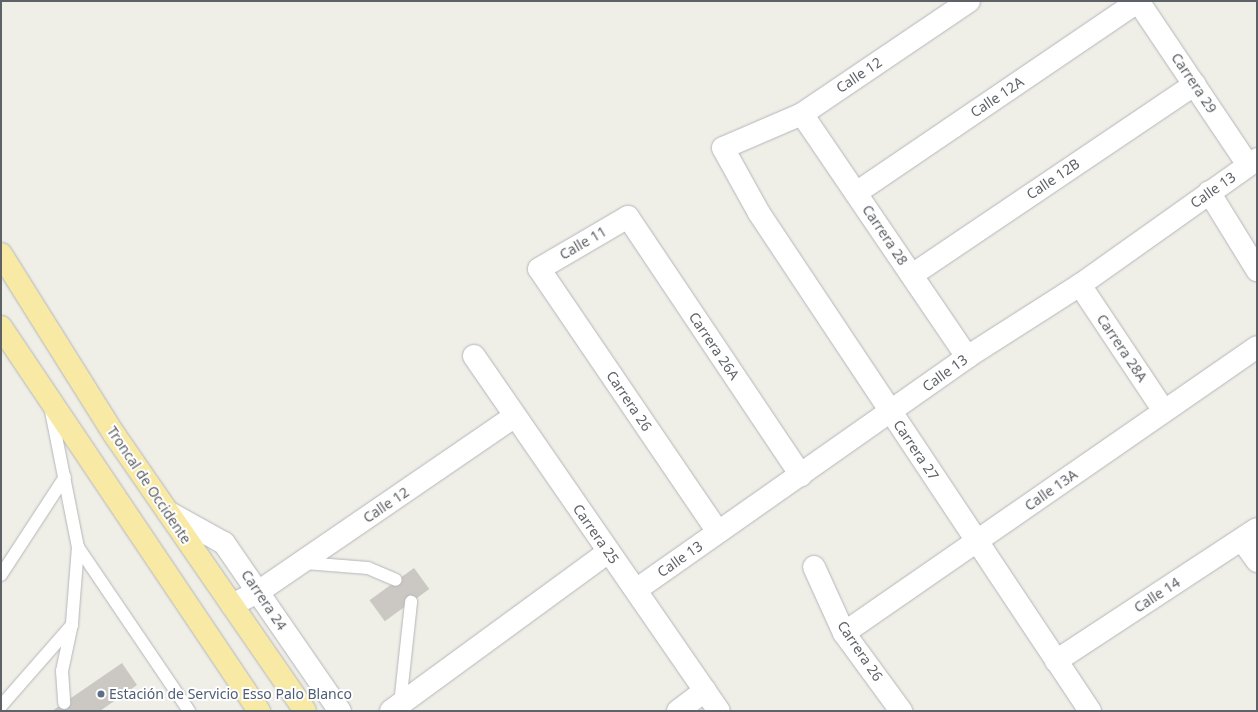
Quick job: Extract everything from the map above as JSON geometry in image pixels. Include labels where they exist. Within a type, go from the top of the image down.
[{"type":"highway","name":"Troncal de Occidente","points":[[1,254],[168,512],[305,711]]},
{"type":"highway","points":[[1,327],[259,711]]},
{"type":"street","name":"Calle 12","points":[[743,188],[723,148],[802,114],[969,1]]},
{"type":"street","name":"Carrera 29","points":[[1138,1],[1195,84],[1252,162]]},
{"type":"street","name":"Calle 12A","points":[[856,193],[1138,1]]},
{"type":"street","name":"Calle 12B","points":[[912,275],[1195,84]]},
{"type":"street","name":"Carrera 28","points":[[802,114],[967,357]]},
{"type":"street","name":"Calle 13","points":[[636,590],[891,413],[967,357],[1080,285],[1252,162]]},
{"type":"street","name":"Carrera 27","points":[[743,188],[976,542],[1090,711]]},
{"type":"street","points":[[1209,192],[1257,270]]},
{"type":"street","name":"Calle 11","points":[[539,269],[628,217]]},
{"type":"street","name":"Carrera 26A","points":[[628,217],[801,476]]},
{"type":"street","name":"Carrera 26","points":[[539,269],[718,532]]},
{"type":"street","name":"Carrera 28A","points":[[1080,285],[1164,411]]},
{"type":"street","name":"Calle 13A","points":[[844,633],[1257,347]]},
{"type":"street","name":"Carrera 25","points":[[474,356],[514,417],[719,711]]},
{"type":"street","name":"Calle 12","points":[[232,605],[258,592],[514,417]]},
{"type":"street","name":"Carrera 24","points":[[168,512],[224,543],[340,711]]},
{"type":"street","points":[[1250,534],[1257,561]]},
{"type":"street","name":"Calle 14","points":[[1056,660],[1250,534]]},
{"type":"street","points":[[399,709],[608,552]]},
{"type":"street","name":"Carrera 26","points":[[814,567],[844,633],[902,711]]},
{"type":"street","points":[[678,711],[705,691]]},
{"type":"lane","points":[[48,398],[78,547],[72,624],[62,671],[64,703]]},
{"type":"lane","points":[[1,574],[65,477]]},
{"type":"lane","points":[[78,547],[189,711]]},
{"type":"lane","points":[[302,562],[368,568],[396,580]]},
{"type":"lane","points":[[399,709],[411,602]]},
{"type":"lane","points":[[1,706],[72,624]]},
{"type":"building","points":[[414,568],[429,589],[385,621],[370,600]]},
{"type":"building","name":"Estación de Servicio Esso Palo Blanco","points":[[122,663],[137,685],[100,711],[52,711]]},
{"type":"place","name":"Estación de Servicio Esso Palo Blanco","points":[[101,694]]}]
